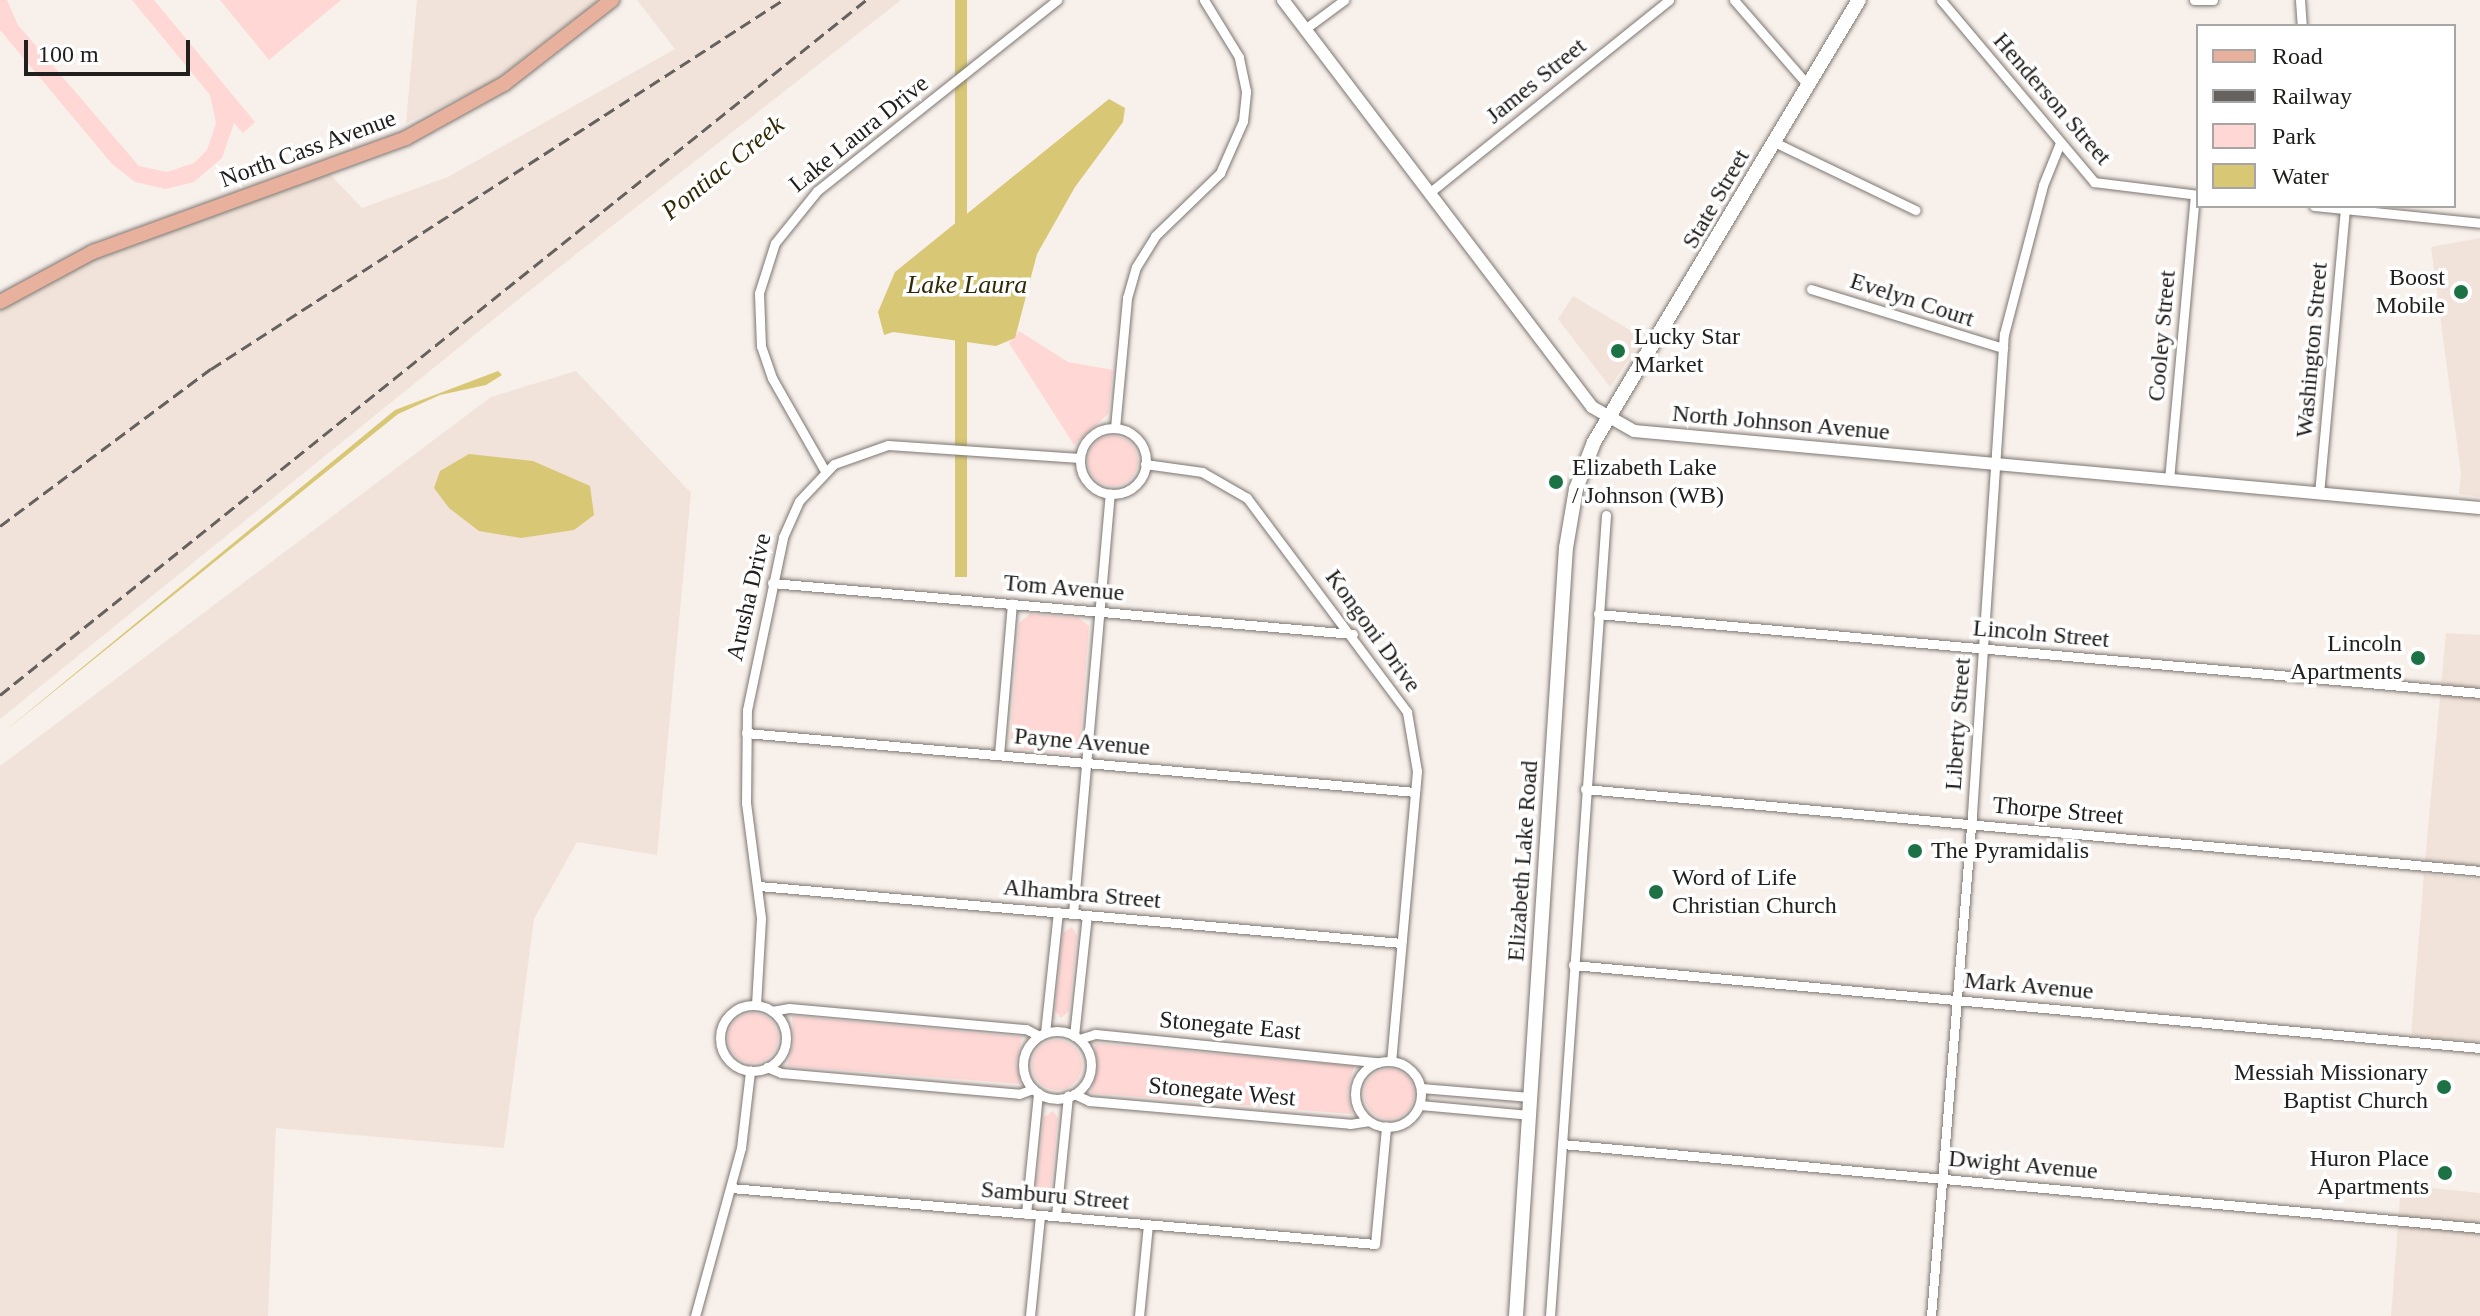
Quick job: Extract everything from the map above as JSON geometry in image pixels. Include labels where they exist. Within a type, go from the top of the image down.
[{"type":"main road","name":"North Cass Avenue","points":[[0,302],[93,252],[406,138],[504,84],[612,0]]},
{"type":"main road","name":"State Street","points":[[1608,418],[1859,0]]},
{"type":"main road","name":"Elizabeth Lake Road","points":[[1516,1316],[1568,527],[1584,465],[1608,418]]},
{"type":"street","name":"Lake Laura Drive","points":[[825,471],[775,384],[761,346],[759,293],[775,243],[817,191],[1057,0]]},
{"type":"street","points":[[1115,428],[1127,298],[1136,267],[1155,236],[1223,169],[1243,121],[1246,91],[1239,57],[1204,0]]},
{"type":"street","name":"North Johnson Avenue","points":[[1283,0],[1592,407],[1634,431],[2480,508]]},
{"type":"street","points":[[1305,29],[1344,0]]},
{"type":"street","name":"James Street","points":[[1429,193],[1669,0]]},
{"type":"street","points":[[1734,0],[1808,85]]},
{"type":"street","name":"Henderson Street","points":[[1941,0],[2099,185],[2196,195]]},
{"type":"street","points":[[2194,0],[2213,0]]},
{"type":"street","points":[[2300,0],[2302,24]]},
{"type":"street","points":[[1774,142],[1915,210]]},
{"type":"street","name":"Liberty Street","points":[[1931,1316],[2003,348],[2043,185],[2060,143]]},
{"type":"street","name":"Cooley Street","points":[[2169,480],[2196,205]]},
{"type":"street","points":[[2337,208],[2480,223]]},
{"type":"street","name":"Washington Street","points":[[2319,494],[2345,209]]},
{"type":"street","name":"Evelyn Court","points":[[1811,289],[2003,348]]},
{"type":"street","points":[[1115,428],[1137,440],[1145,464],[1133,486],[1110,494],[1088,482],[1080,458],[1091,436],[1115,428]]},
{"type":"street","name":"Arusha Drive","points":[[756,1005],[762,929],[759,886],[746,803],[746,733],[751,681],[789,518],[825,471],[860,451],[900,443],[1080,458]]},
{"type":"street","name":"Kongoni Drive","points":[[1145,464],[1202,472],[1247,498],[1353,634],[1407,712],[1417,750],[1391,1061]]},
{"type":"street","points":[[1073,914],[1110,494]]},
{"type":"street","points":[[1550,1316],[1606,515]]},
{"type":"street","name":"Tom Avenue","points":[[772,583],[1353,634]]},
{"type":"street","points":[[999,755],[1012,604]]},
{"type":"street","name":"Lincoln Street","points":[[1598,614],[2480,693]]},
{"type":"street","name":"Payne Avenue","points":[[746,733],[1415,792]]},
{"type":"street","name":"Thorpe Street","points":[[1585,789],[2480,871]]},
{"type":"street","name":"Alhambra Street","points":[[759,886],[1401,943]]},
{"type":"street","points":[[1026,1214],[1036,1091],[1023,1061],[1042,1034],[1058,912]]},
{"type":"street","points":[[1056,1216],[1071,1095],[1090,1068],[1076,1038],[1087,915]]},
{"type":"street","name":"Mark Avenue","points":[[1573,965],[2480,1048]]},
{"type":"street","points":[[772,1011],[785,1038],[780,1055],[767,1067],[750,1071],[730,1062],[720,1038],[730,1014],[756,1005],[772,1011],[789,1008],[1026,1029],[1076,1038]]},
{"type":"street","name":"Stonegate East","points":[[1076,1038],[1095,1034],[1378,1062]]},
{"type":"street","points":[[1391,1061],[1409,1067],[1421,1088],[1420,1105],[1407,1122],[1386,1127],[1368,1121],[1358,1109],[1355,1089],[1361,1074],[1378,1062],[1391,1061]]},
{"type":"street","points":[[767,1067],[781,1073],[1011,1094],[1036,1091],[1071,1095]]},
{"type":"street","points":[[695,1316],[731,1188],[750,1071]]},
{"type":"street","points":[[1421,1088],[1530,1097]]},
{"type":"street","name":"Stonegate West","points":[[1071,1095],[1089,1101],[1350,1124],[1368,1121]]},
{"type":"street","points":[[1420,1105],[1529,1115]]},
{"type":"street","name":"Samburu Street","points":[[731,1188],[1375,1244],[1386,1127]]},
{"type":"street","name":"Dwight Avenue","points":[[1562,1144],[2480,1228]]},
{"type":"street","points":[[1030,1316],[1040,1215]]},
{"type":"street","points":[[1139,1316],[1148,1225]]},
{"type":"shaded area","points":[[417,0],[598,0],[490,84],[406,123]]},
{"type":"shaded area","points":[[637,0],[901,0],[520,298],[0,719],[0,302],[30,283],[323,167],[362,208],[448,177],[675,49]]},
{"type":"shaded area","points":[[2480,238],[2480,497],[2459,494],[2461,473],[2431,247]]},
{"type":"shaded area","points":[[1573,296],[1643,338],[1610,387],[1558,319]]},
{"type":"shaded area","points":[[576,371],[691,493],[657,855],[577,842],[534,919],[504,1148],[276,1128],[268,1316],[0,1316],[0,766],[491,397]]},
{"type":"shaded area","points":[[2446,633],[2480,635],[2480,866],[2425,861]]},
{"type":"shaded area","points":[[2424,874],[2480,880],[2480,1042],[2411,1036]]},
{"type":"shaded area","points":[[2401,1185],[2480,1193],[2480,1316],[2391,1316]]},
{"type":"green space","points":[[0,0],[7,0],[18,25],[139,166],[167,172],[194,163],[207,150],[216,123],[210,95],[132,0],[154,0],[255,122],[243,133],[234,123],[222,158],[194,182],[166,189],[135,182],[112,164],[0,30]]},
{"type":"green space","points":[[220,0],[341,0],[269,60]]},
{"type":"green space","points":[[1019,331],[1068,362],[1113,370],[1108,414],[1074,445],[1009,343]]},
{"type":"green space","points":[[1113,436],[1131,443],[1138,461],[1131,479],[1113,486],[1095,479],[1088,461],[1095,443]]},
{"type":"green space","points":[[1030,614],[1079,618],[1089,626],[1080,741],[1071,753],[1019,749],[1010,739],[1019,623]]},
{"type":"green space","points":[[1072,927],[1077,936],[1069,1011],[1061,1018],[1055,1010],[1063,933]]},
{"type":"green space","points":[[753,1013],[771,1020],[778,1038],[771,1056],[753,1063],[735,1056],[728,1038],[735,1020]]},
{"type":"green space","points":[[792,1016],[1022,1037],[1016,1063],[1020,1084],[787,1066],[794,1042]]},
{"type":"green space","points":[[1057,1040],[1075,1047],[1082,1065],[1075,1083],[1057,1090],[1039,1083],[1032,1065],[1039,1047]]},
{"type":"green space","points":[[1095,1043],[1354,1066],[1347,1093],[1352,1114],[1091,1093],[1097,1069]]},
{"type":"green space","points":[[1389,1069],[1407,1076],[1414,1094],[1407,1112],[1389,1119],[1371,1112],[1364,1094],[1371,1076]]},
{"type":"green space","points":[[1053,1111],[1058,1118],[1050,1195],[1041,1201],[1036,1194],[1044,1117]]},
{"type":"water","points":[[955,0],[967,0],[967,577],[955,577]]},
{"type":"water","name":"Lake Laura","points":[[1109,99],[1125,108],[1123,122],[1075,187],[1037,254],[1015,338],[996,346],[893,332],[884,335],[878,312],[895,272]]},
{"type":"water","points":[[498,371],[502,375],[486,385],[440,395],[398,414],[0,735],[395,410]]},
{"type":"water","points":[[469,454],[533,461],[590,486],[594,515],[574,530],[521,538],[479,531],[449,508],[434,488],[440,471]]},
{"type":"railway","points":[[0,526],[211,369],[783,0]]},
{"type":"railway","points":[[0,695],[866,0]]},
{"type":"place","name":"Boost Mobile","points":[[2461,292]]},
{"type":"place","name":"Lucky Star Market","points":[[1618,351]]},
{"type":"place","name":"Elizabeth Lake / Johnson (WB)","points":[[1556,482]]},
{"type":"place","name":"Lincoln Apartments","points":[[2418,658]]},
{"type":"place","name":"The Pyramidalis","points":[[1915,851]]},
{"type":"place","name":"Word of Life Christian Church","points":[[1656,892]]},
{"type":"place","name":"Messiah Missionary Baptist Church","points":[[2444,1087]]},
{"type":"place","name":"Huron Place Apartments","points":[[2445,1173]]},
{"type":"water label","name":"Pontiac Creek","points":[[723,168]]}]
